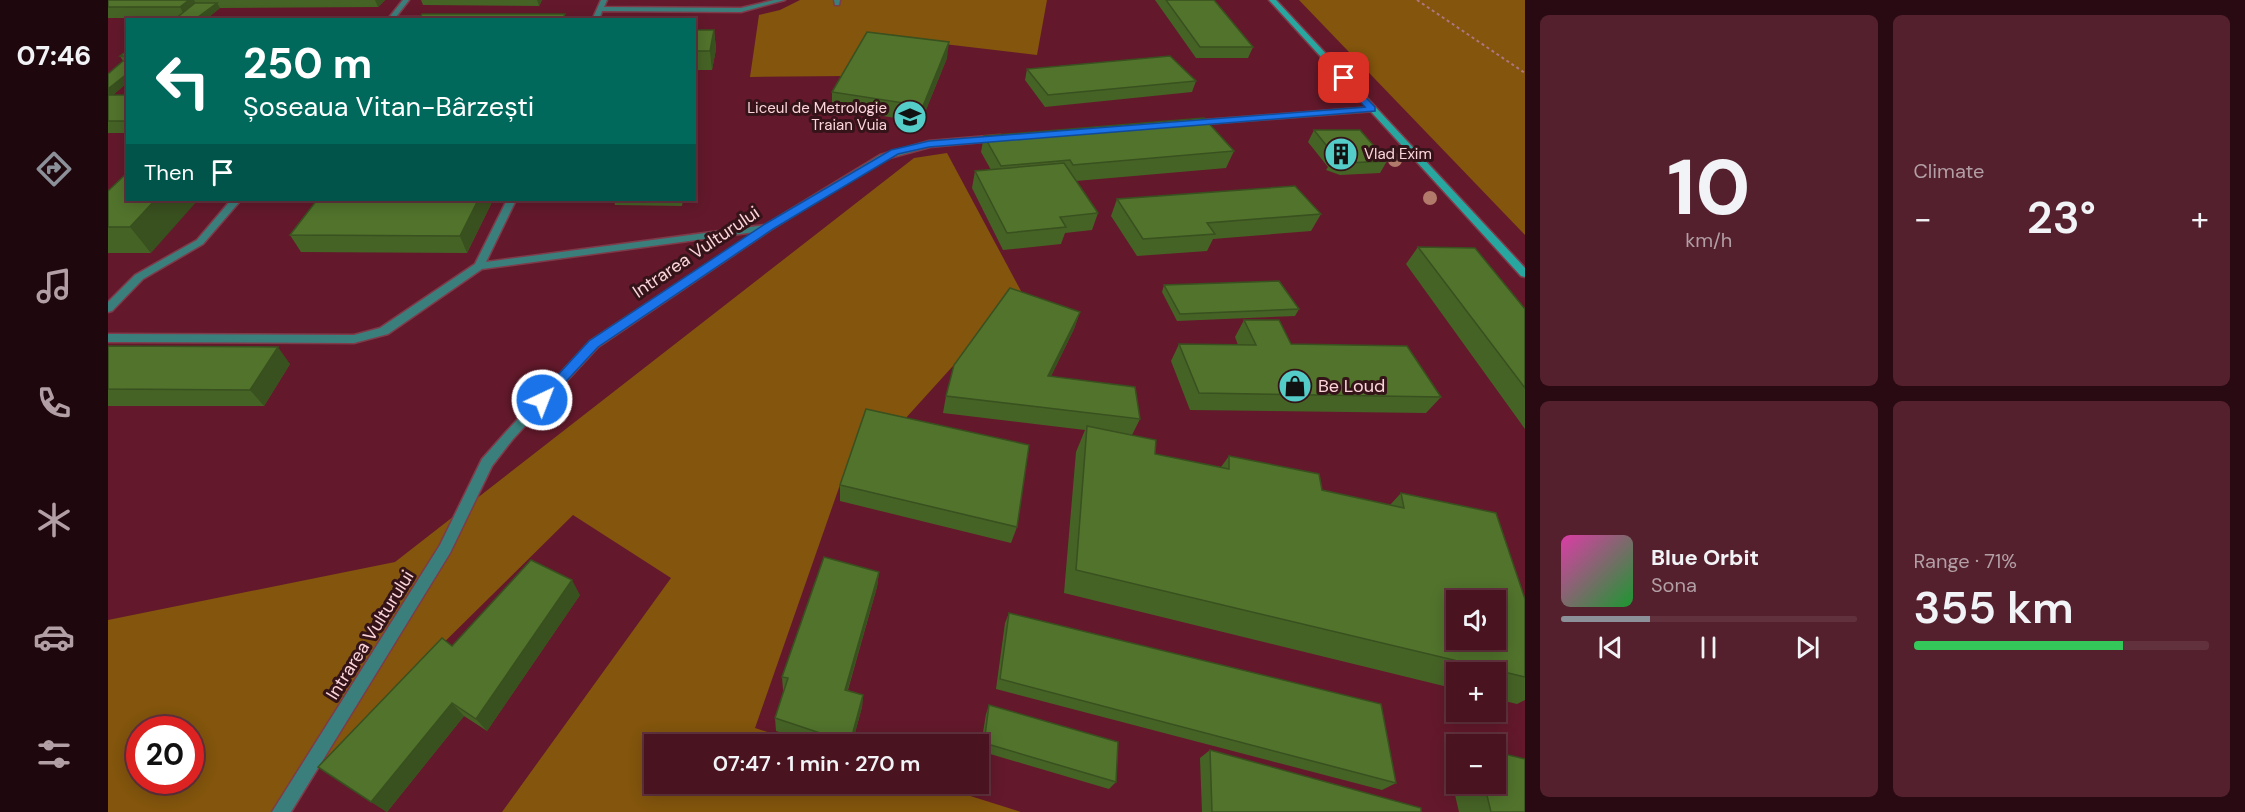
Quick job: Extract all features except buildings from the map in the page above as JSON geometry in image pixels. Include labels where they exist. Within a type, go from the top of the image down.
[{"type":"main road","points":[[1272,0],[1525,274]]},
{"type":"lane","points":[[391,18],[406,0]]},
{"type":"lane","points":[[596,18],[604,0]]},
{"type":"lane","points":[[600,9],[741,10],[761,7],[782,0]]},
{"type":"lane","points":[[1186,124],[1372,109]]},
{"type":"lane","name":"Intrarea Vulturului","points":[[281,812],[435,567],[478,477],[508,436],[594,344],[769,227],[895,152],[929,144],[1007,138]]},
{"type":"lane","points":[[108,309],[139,277],[200,242],[235,201]]},
{"type":"lane","points":[[479,266],[511,201]]},
{"type":"lane","points":[[108,338],[354,339],[384,331],[479,266],[769,227]]},
{"type":"path","points":[[1417,0],[1525,73]]},
{"type":"shaded area","points":[[800,0],[1047,0],[1037,55],[910,40],[845,76],[750,77],[759,15],[780,10]]},
{"type":"shaded area","points":[[1299,0],[1525,0],[1525,235]]},
{"type":"shaded area","points":[[947,153],[1021,291],[904,420],[863,419],[755,728],[774,734],[644,734],[644,794],[964,794],[1021,812],[502,812],[671,578],[573,515],[272,812],[108,812],[108,620],[395,562],[914,158]]},
{"type":"place","name":"Liceul de Metrologie Traian Vuia","points":[[910,117]]},
{"type":"place","name":"Vlad Exim","points":[[1341,154]]},
{"type":"place","name":"Be Loud","points":[[1295,386]]},
{"type":"route","points":[[542,400],[594,344],[769,227],[883,157],[895,152],[929,144],[1372,109],[1344,78]]}]
